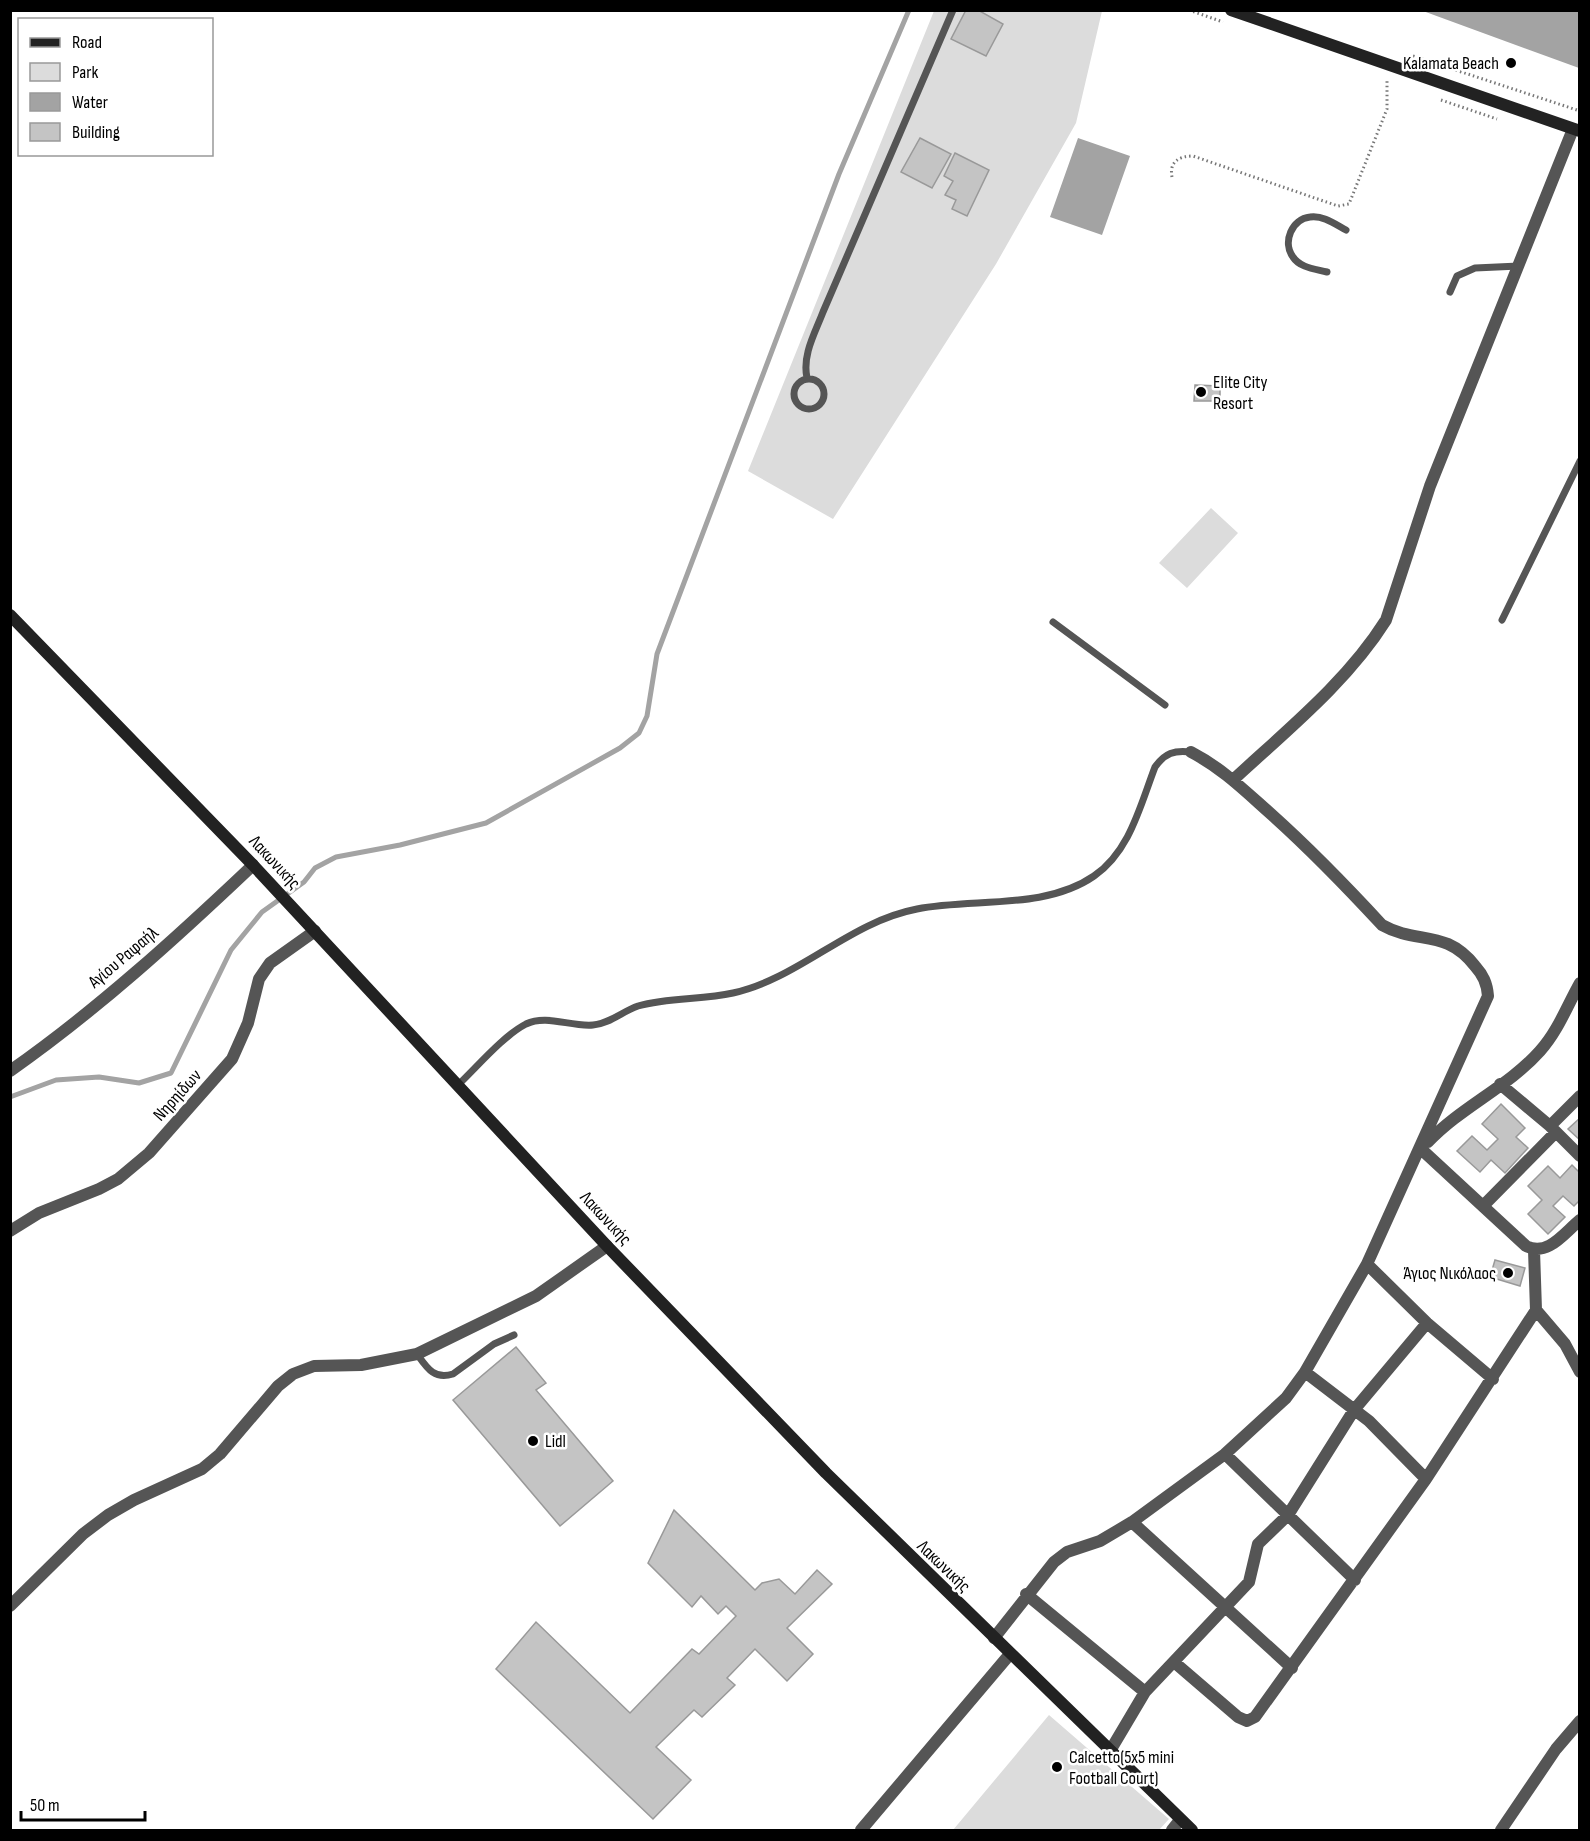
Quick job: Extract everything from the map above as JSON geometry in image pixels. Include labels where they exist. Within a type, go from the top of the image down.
[{"type":"main road","points":[[1232,10],[1576,130]]},
{"type":"main road","name":"Λακωνικής","points":[[10,615],[254,865],[607,1246],[826,1473],[1192,1830]]},
{"type":"street","points":[[1233,780],[1323,697],[1375,638],[1386,620],[1430,486],[1576,130]]},
{"type":"street","points":[[994,1638],[1026,1594],[1054,1562],[1067,1552],[1100,1541],[1132,1522],[1225,1454],[1287,1398],[1305,1372],[1367,1264],[1421,1149],[1488,996],[1482,975],[1460,949],[1443,940],[1394,931],[1382,925],[1321,860],[1233,780],[1213,763],[1191,752]]},
{"type":"street","name":"Αγίου Ραφαήλ","points":[[10,1071],[42,1049],[155,954],[254,865]]},
{"type":"street","name":"Νηρηίδων","points":[[10,1231],[39,1213],[108,1184],[149,1153],[232,1059],[248,1023],[260,979],[270,963],[313,929]]},
{"type":"street","points":[[1421,1149],[1443,1126],[1538,1053],[1549,1040],[1579,986]]},
{"type":"street","points":[[1500,1084],[1553,1129],[1580,1156]]},
{"type":"street","points":[[1483,1206],[1580,1096]]},
{"type":"street","points":[[1421,1149],[1526,1246],[1534,1250],[1542,1250],[1550,1246],[1580,1220]]},
{"type":"street","points":[[10,1606],[83,1534],[108,1515],[134,1500],[181,1480],[214,1459],[278,1386],[293,1374],[314,1366],[361,1365],[417,1354],[528,1300],[607,1246]]},
{"type":"street","points":[[1174,1662],[1238,1717],[1246,1720],[1255,1717],[1426,1479],[1536,1310],[1534,1250]]},
{"type":"street","points":[[1367,1264],[1427,1323],[1493,1378]]},
{"type":"street","points":[[1536,1310],[1565,1344],[1580,1371]]},
{"type":"street","points":[[1110,1751],[1145,1692],[1228,1608],[1249,1582],[1258,1544],[1288,1515],[1354,1410],[1427,1323]]},
{"type":"street","points":[[1305,1372],[1369,1421],[1426,1479]]},
{"type":"street","points":[[1225,1454],[1355,1580]]},
{"type":"street","points":[[1132,1522],[1292,1668]]},
{"type":"street","points":[[1026,1594],[1145,1692]]},
{"type":"street","points":[[861,1830],[1010,1654]]},
{"type":"street","points":[[1501,1830],[1556,1749],[1580,1721]]},
{"type":"street","points":[[1172,1830],[1180,1820]]},
{"type":"lane","points":[[807,378],[805,366],[807,354],[823,312],[953,10]]},
{"type":"lane","points":[[1327,272],[1303,266],[1293,258],[1288,246],[1289,233],[1297,222],[1309,217],[1322,218],[1346,230]]},
{"type":"lane","points":[[1450,292],[1458,276],[1475,268],[1519,266]]},
{"type":"lane","points":[[807,378],[818,380],[825,389],[824,400],[817,408],[806,409],[796,403],[793,393],[798,383],[807,378]]},
{"type":"lane","points":[[1502,620],[1580,462]]},
{"type":"lane","points":[[1053,622],[1165,705]]},
{"type":"lane","points":[[458,1085],[514,1032],[538,1020],[592,1025],[655,1003],[733,993],[783,973],[863,928],[888,917],[916,909],[1020,899],[1071,888],[1092,877],[1111,862],[1123,845],[1155,767],[1163,756],[1176,750],[1191,752]]},
{"type":"lane","points":[[417,1354],[430,1372],[445,1377],[453,1374],[494,1344],[514,1335]]},
{"type":"path","points":[[1190,10],[1234,26]]},
{"type":"path","points":[[1404,53],[1580,111]]},
{"type":"path","points":[[1172,177],[1170,171],[1175,161],[1184,156],[1193,156],[1338,206],[1349,204],[1387,109],[1389,81],[1382,76]]},
{"type":"green space","points":[[934,11],[1102,11],[1076,123],[996,264],[833,519],[748,471]]},
{"type":"green space","points":[[1211,508],[1238,533],[1187,588],[1159,563]]},
{"type":"green space","name":"Calcetto(5x5 mini Football Court)","points":[[1049,1715],[1169,1819],[1159,1830],[953,1830]]},
{"type":"water","points":[[1423,11],[1579,11],[1579,68]]},
{"type":"water","points":[[1078,138],[1130,156],[1102,235],[1050,217]]},
{"type":"building","points":[[966,10],[978,10],[1003,24],[986,56],[951,39]]},
{"type":"building","points":[[920,138],[951,154],[932,188],[901,172]]},
{"type":"building","points":[[955,153],[989,170],[967,216],[952,209],[956,200],[945,195],[953,181],[944,176]]},
{"type":"building","points":[[1195,385],[1220,386],[1220,401],[1194,401]]},
{"type":"building","points":[[1501,1104],[1525,1128],[1516,1137],[1528,1148],[1505,1173],[1491,1160],[1480,1172],[1457,1151],[1472,1136],[1487,1150],[1498,1139],[1482,1124]]},
{"type":"building","points":[[1580,1118],[1580,1140],[1568,1129]]},
{"type":"building","points":[[1572,1165],[1580,1173],[1580,1200],[1574,1206],[1563,1196],[1553,1206],[1565,1217],[1548,1234],[1528,1214],[1542,1200],[1528,1186],[1548,1166],[1560,1178]]},
{"type":"building","name":"Άγιος Νικόλαος","points":[[1495,1260],[1525,1268],[1520,1286],[1490,1277]]},
{"type":"building","name":"Lidl","points":[[516,1347],[546,1383],[536,1390],[613,1481],[560,1526],[453,1400]]},
{"type":"building","points":[[674,1510],[755,1590],[762,1583],[779,1579],[795,1594],[817,1570],[832,1584],[787,1628],[813,1654],[787,1681],[755,1649],[727,1678],[735,1685],[702,1717],[694,1710],[656,1747],[691,1780],[653,1819],[496,1669],[536,1622],[630,1713],[692,1649],[699,1654],[736,1616],[726,1606],[718,1614],[701,1596],[692,1607],[648,1563]]},
{"type":"waterway","points":[[10,1097],[56,1080],[99,1077],[139,1083],[171,1073],[231,950],[262,912],[304,882],[315,868],[336,857],[400,845],[486,823],[620,748],[639,733],[647,716],[657,654],[839,174],[909,10]]},
{"type":"place","name":"Kalamata Beach","points":[[1511,63]]},
{"type":"place","name":"Elite City Resort","points":[[1201,392]]},
{"type":"place","name":"Άγιος Νικόλαος","points":[[1508,1273]]},
{"type":"place","name":"Lidl","points":[[533,1441]]},
{"type":"place","name":"Calcetto(5x5 mini Football Court)","points":[[1057,1767]]}]
